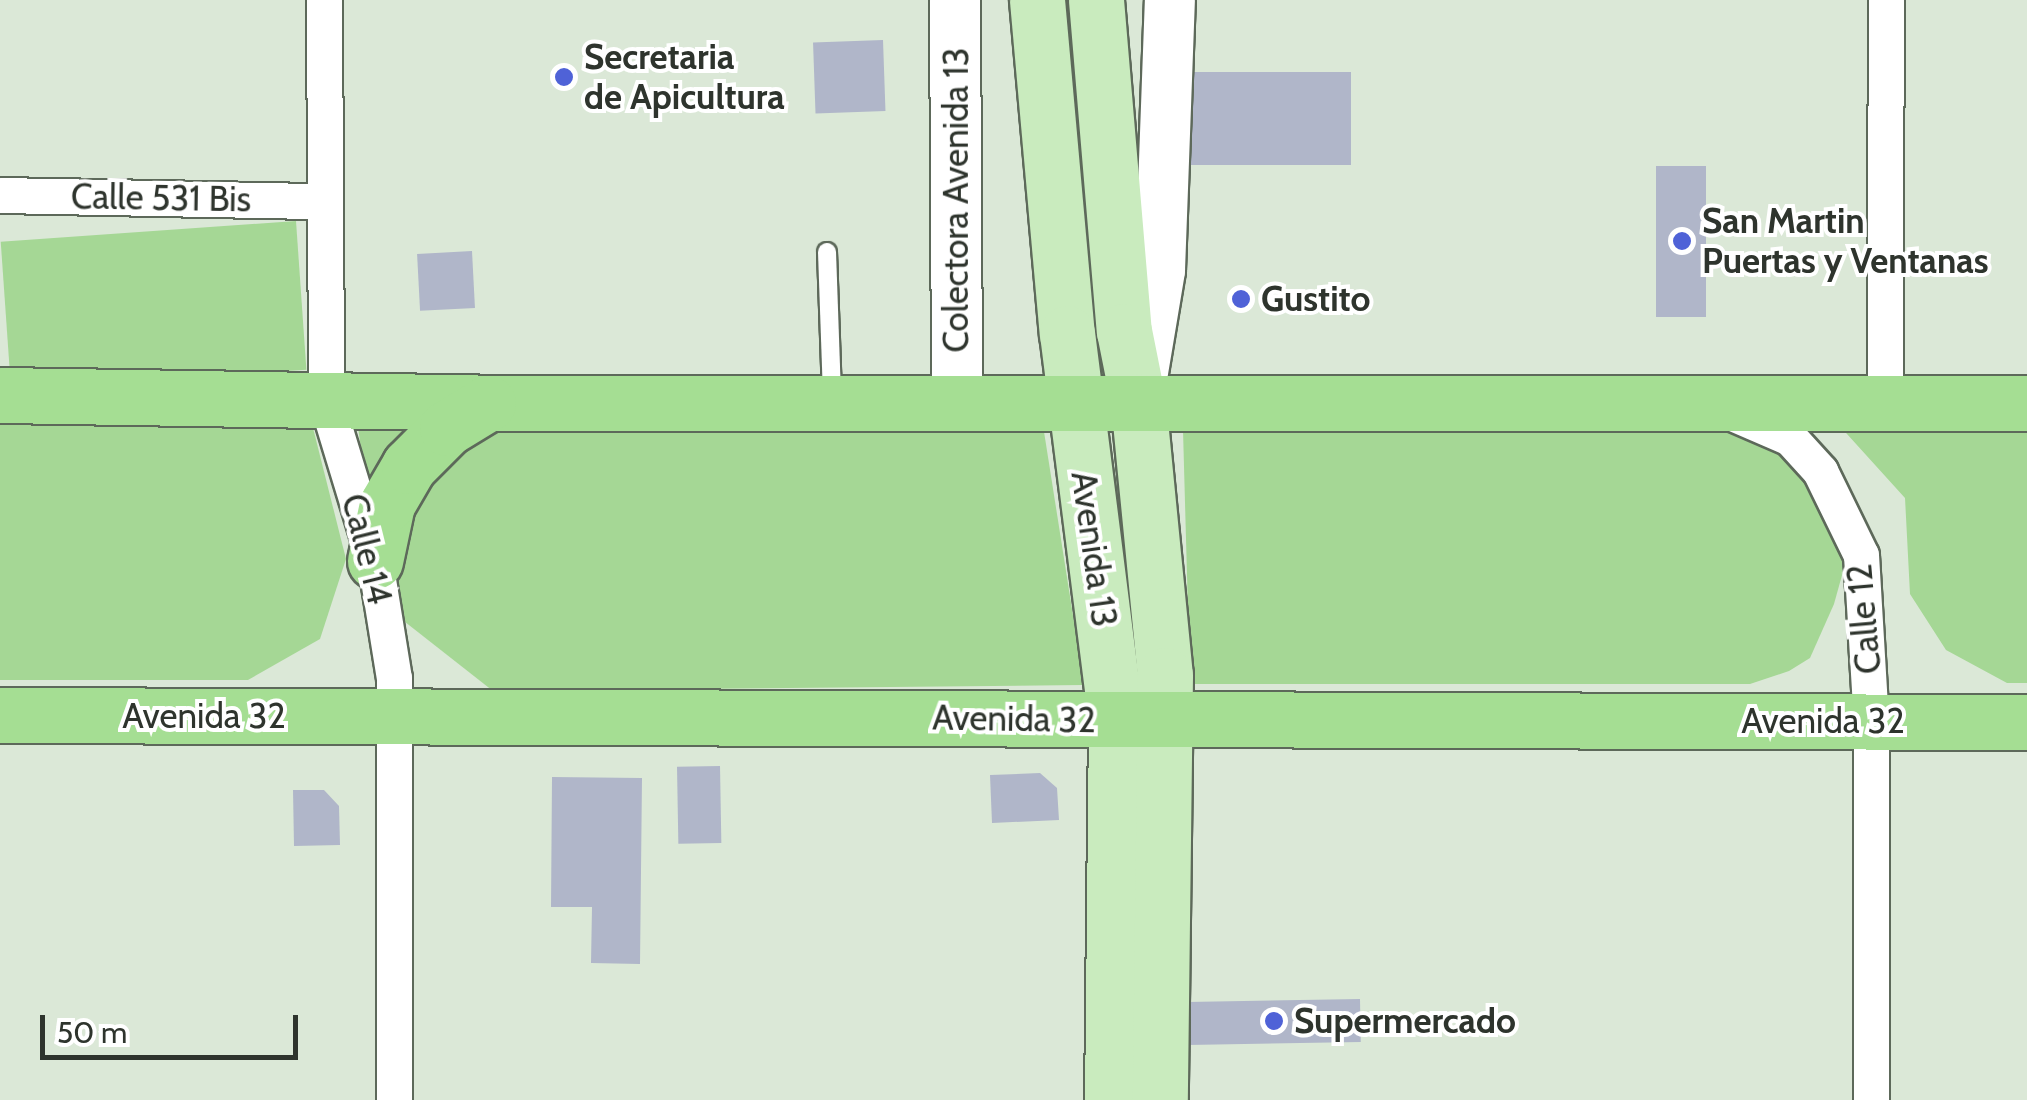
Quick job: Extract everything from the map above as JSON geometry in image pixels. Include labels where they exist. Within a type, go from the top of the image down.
[{"type":"highway","points":[[0,395],[488,403],[2027,403]]},
{"type":"highway","points":[[375,561],[386,504],[409,466],[447,428],[488,403]]},
{"type":"highway","name":"Avenida 32","points":[[0,715],[2027,722]]},
{"type":"main road","name":"Avenida 13","points":[[1037,0],[1074,400],[1141,719],[1112,1100]]},
{"type":"main road","name":"Avenida 13","points":[[1096,0],[1124,331],[1138,401],[1141,719],[1160,1100]]},
{"type":"street","name":"Calle 14","points":[[324,0],[326,400],[375,561],[395,718],[394,1100]]},
{"type":"street","name":"Colectora Avenida 13","points":[[955,0],[957,401]]},
{"type":"street","points":[[1138,401],[1160,270],[1170,0]]},
{"type":"street","points":[[1885,402],[1886,0]]},
{"type":"street","name":"Calle 531 Bis","points":[[0,196],[323,200]]},
{"type":"street","name":"Calle 12","points":[[1697,403],[1790,438],[1844,508],[1861,554],[1868,602],[1871,722],[1871,1100]]},
{"type":"lane","points":[[827,252],[832,402]]},
{"type":"green space","points":[[296,221],[306,370],[11,390],[1,242]]},
{"type":"green space","points":[[0,412],[309,412],[346,559],[320,639],[248,680],[0,680]]},
{"type":"green space","points":[[356,412],[415,414],[368,502]]},
{"type":"green space","points":[[1042,419],[1084,685],[493,691],[400,618],[390,524],[487,425]]},
{"type":"green space","points":[[1753,422],[1808,478],[1838,522],[1844,568],[1834,604],[1810,658],[1789,671],[1750,684],[1190,684],[1183,430]]},
{"type":"green space","points":[[1837,423],[2027,423],[2027,683],[2007,683],[1946,650],[1910,594],[1905,498]]},
{"type":"building","points":[[883,40],[885,111],[816,113],[813,42]]},
{"type":"building","points":[[1189,72],[1351,72],[1351,165],[1189,165]]},
{"type":"building","name":"San Martin Puertas y Ventanas","points":[[1656,166],[1706,166],[1706,317],[1656,317]]},
{"type":"building","points":[[472,251],[475,308],[420,311],[417,254]]},
{"type":"building","points":[[720,766],[721,843],[678,844],[677,767]]},
{"type":"building","points":[[1040,773],[1057,788],[1059,820],[992,823],[990,775]]},
{"type":"building","points":[[552,777],[642,778],[640,964],[591,963],[592,907],[551,907]]},
{"type":"building","points":[[293,790],[324,790],[339,806],[340,845],[294,846]]},
{"type":"building","name":"Supermercado","points":[[1360,999],[1361,1042],[1188,1045],[1187,1002]]},
{"type":"place","name":"Secretaria de Apicultura","points":[[564,77]]},
{"type":"place","name":"San Martin Puertas y Ventanas","points":[[1682,241]]},
{"type":"place","name":"Gustito","points":[[1241,299]]},
{"type":"place","name":"Supermercado","points":[[1274,1021]]}]
